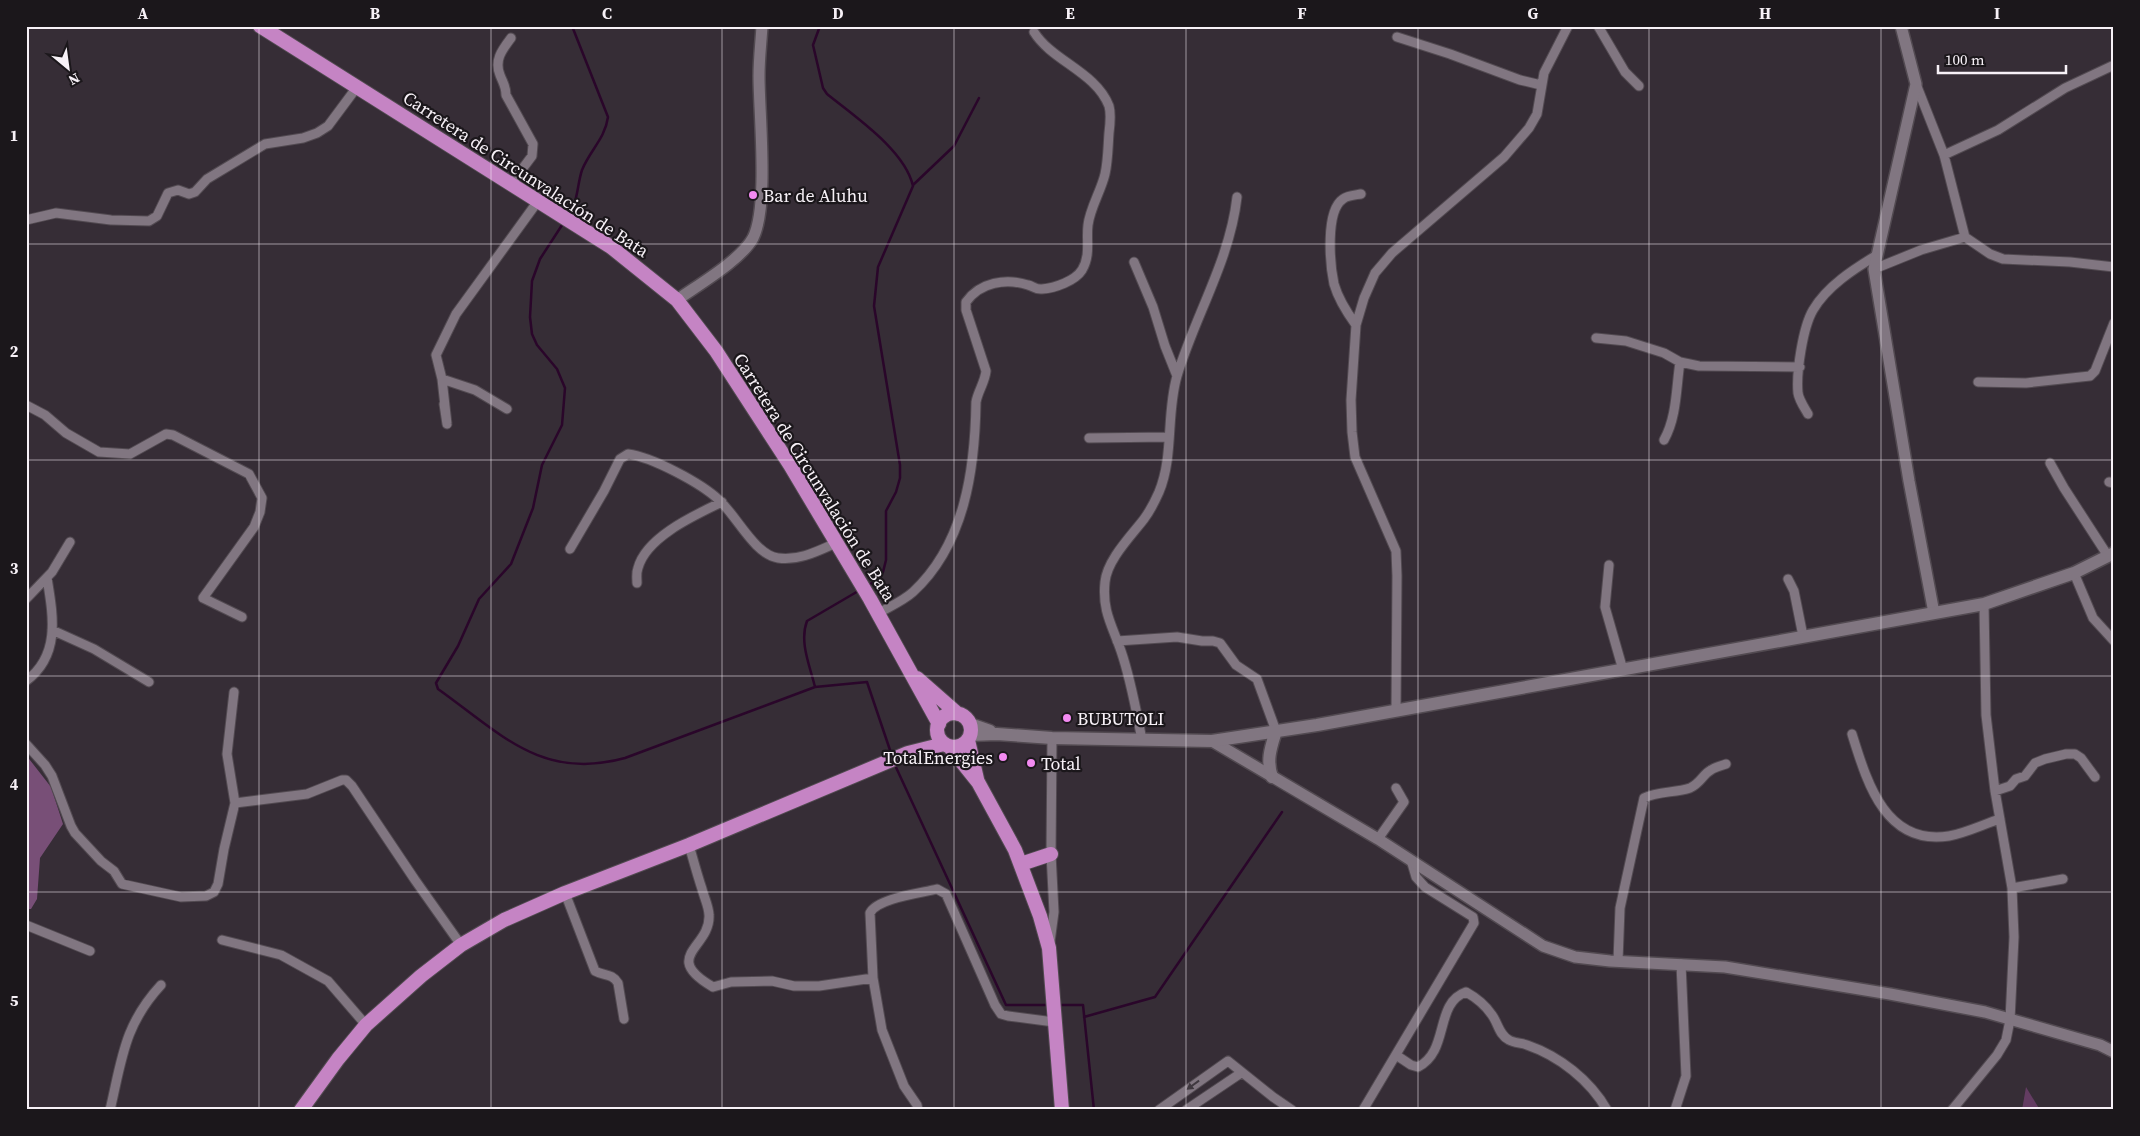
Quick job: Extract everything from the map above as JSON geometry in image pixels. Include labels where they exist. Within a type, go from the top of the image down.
[{"type":"main road","name":"Carretera de Circunvalación de Bata","points":[[260,26],[611,247],[677,300],[716,351],[790,465],[870,598],[938,726]]},
{"type":"main road","points":[[969,733],[1052,738],[1212,741],[1623,670],[1984,604],[2074,573],[2111,555]]},
{"type":"main road","name":"Carretera de Circunvalación de Bata","points":[[908,670],[958,714]]},
{"type":"main road","points":[[905,754],[949,714],[958,714],[967,720],[978,782]]},
{"type":"main road","points":[[938,726],[938,736],[978,782],[1021,864],[1040,916],[1049,948],[1053,996],[1054,1110]]},
{"type":"main road","points":[[1272,777],[1268,768],[1276,731]]},
{"type":"main road","points":[[301,1110],[338,1059],[366,1025],[421,976],[461,945],[504,920],[565,893],[689,845],[905,754],[946,745],[960,746],[969,733]]},
{"type":"main road","points":[[1021,864],[1051,854]]},
{"type":"main road","points":[[1054,1021],[1058,1040],[1062,1110]]},
{"type":"street","points":[[677,300],[737,257],[752,239],[760,220],[759,73],[762,26]]},
{"type":"street","points":[[1396,710],[1396,551],[1355,457],[1351,400],[1356,326],[1364,298],[1375,273],[1392,253],[1504,156],[1529,128],[1538,114],[1544,73],[1568,26]]},
{"type":"street","points":[[1598,26],[1625,72],[1639,86]]},
{"type":"street","points":[[1900,26],[1916,84],[1944,155],[1965,237],[1984,251],[2003,259],[2114,266]]},
{"type":"street","points":[[877,614],[911,593],[923,581],[947,548],[958,524],[972,476],[977,394],[985,379],[986,371],[966,310],[966,302],[971,295],[982,288],[1000,282],[1029,285],[1041,289],[1058,285],[1074,278],[1082,270],[1088,255],[1088,224],[1105,173],[1110,108],[1103,96],[1090,81],[1040,42],[1034,32]]},
{"type":"street","points":[[1397,37],[1520,80],[1541,85]]},
{"type":"street","points":[[511,38],[497,60],[499,73],[506,86],[506,95],[533,144],[532,156],[511,184]]},
{"type":"street","points":[[1944,155],[1998,130],[2065,88],[2114,65]]},
{"type":"street","points":[[1916,84],[1874,269],[1909,481],[1934,613]]},
{"type":"street","points":[[26,220],[56,213],[111,220],[149,222],[156,216],[168,193],[178,190],[189,194],[195,192],[207,179],[264,144],[304,138],[328,126],[357,87]]},
{"type":"street","points":[[1356,326],[1335,286],[1330,255],[1333,212],[1337,204],[1344,197],[1361,194]]},
{"type":"street","points":[[1142,740],[1130,686],[1117,641],[1107,618],[1104,602],[1105,580],[1126,541],[1146,517],[1159,491],[1167,464],[1171,406],[1178,376],[1221,261],[1235,218],[1237,197]]},
{"type":"street","points":[[444,404],[447,424],[442,379],[436,355],[447,332],[475,288],[538,202]]},
{"type":"street","points":[[1874,269],[1921,250],[1965,237]]},
{"type":"street","points":[[1808,414],[1798,392],[1800,367],[1808,321],[1814,309],[1840,281],[1877,255]]},
{"type":"street","points":[[1134,262],[1153,307],[1165,346],[1178,376]]},
{"type":"street","points":[[1978,382],[2026,382],[2090,376],[2095,371],[2114,323]]},
{"type":"street","points":[[1596,338],[1626,341],[1664,353],[1680,362],[1699,366],[1732,368],[1800,367]]},
{"type":"street","points":[[1664,440],[1669,432],[1674,414],[1680,362]]},
{"type":"street","points":[[442,379],[475,390],[507,408]]},
{"type":"street","points":[[26,406],[45,415],[66,433],[99,452],[130,454],[166,434],[173,435],[250,474],[262,498],[260,512],[254,527],[203,598],[242,617]]},
{"type":"street","points":[[1089,438],[1169,437]]},
{"type":"street","points":[[570,549],[604,491],[620,459],[628,454],[639,455],[707,490],[722,502],[753,542],[766,555],[777,558],[796,558],[836,543]]},
{"type":"street","points":[[2050,463],[2064,488],[2111,555]]},
{"type":"street","points":[[637,583],[639,564],[654,543],[691,517],[722,502]]},
{"type":"street","points":[[26,599],[47,578],[70,542]]},
{"type":"street","points":[[1609,565],[1605,607],[1623,670]]},
{"type":"street","points":[[2074,573],[2093,618],[2114,641]]},
{"type":"street","points":[[26,681],[38,672],[46,661],[53,617],[47,578]]},
{"type":"street","points":[[1788,579],[1794,592],[1804,636]]},
{"type":"street","points":[[1952,1110],[1997,1055],[2006,1040],[2010,1020],[2014,937],[2012,888],[2000,819],[1986,715],[1984,604]]},
{"type":"street","points":[[52,630],[94,649],[149,682]]},
{"type":"street","points":[[1117,641],[1177,637],[1202,641],[1213,640],[1220,643],[1236,665],[1260,682],[1276,731]]},
{"type":"street","points":[[26,744],[45,765],[52,776],[71,826],[76,834],[101,861],[114,871],[122,884],[181,897],[206,896],[214,892],[218,884],[235,803],[227,754],[234,692]]},
{"type":"street","points":[[1852,734],[1865,778],[1891,820],[1902,829],[1929,837],[1950,836],[2000,819]]},
{"type":"street","points":[[1049,948],[1054,912],[1051,854],[1052,738]]},
{"type":"street","points":[[1212,741],[1378,839],[1543,946],[1575,957],[1725,967],[1872,991],[1985,1012],[2100,1045],[2114,1052]]},
{"type":"street","points":[[1996,791],[2010,786],[2016,779],[2025,776],[2035,763],[2066,754],[2074,754],[2081,758],[2095,777]]},
{"type":"street","points":[[1618,961],[1620,908],[1644,798],[1652,794],[1666,794],[1691,787],[1702,781],[1709,770],[1726,764]]},
{"type":"street","points":[[235,803],[306,794],[346,780],[461,945]]},
{"type":"street","points":[[1378,839],[1404,802],[1401,793],[1396,788]]},
{"type":"street","points":[[689,845],[709,914],[706,933],[695,945],[690,960],[691,970],[700,979],[713,986],[731,982],[772,981],[794,986],[819,986],[873,978]]},
{"type":"street","points":[[1363,1110],[1474,923],[1473,917],[1425,886],[1416,877],[1411,860]]},
{"type":"street","points":[[2012,888],[2063,880]]},
{"type":"street","points":[[918,1110],[917,1104],[904,1086],[882,1030],[873,978],[870,913],[872,908],[891,900],[937,889],[942,890],[946,894],[994,1005],[1001,1014],[1054,1021]]},
{"type":"street","points":[[565,893],[595,971],[600,974],[609,974],[618,983],[624,1019]]},
{"type":"street","points":[[26,925],[90,951]]},
{"type":"street","points":[[222,940],[280,955],[328,981],[366,1025]]},
{"type":"street","points":[[1675,1110],[1686,1076],[1681,964]]},
{"type":"street","points":[[110,1110],[128,1036],[146,1001],[162,985]]},
{"type":"street","points":[[1396,1055],[1411,1065],[1418,1067],[1427,1063],[1435,1053],[1450,1003],[1458,995],[1466,992],[1475,997],[1492,1014],[1502,1034],[1508,1040],[1528,1045],[1568,1065],[1590,1088],[1607,1110]]},
{"type":"street","points":[[1159,1110],[1228,1061],[1292,1110]]},
{"type":"street","points":[[1186,1110],[1241,1072]]},
{"type":"shaded area","points":[[26,755],[51,787],[63,824],[40,858],[37,899],[31,909],[26,909]]},
{"type":"shaded area","points":[[2026,1087],[2040,1110],[2022,1110]]},
{"type":"waterway","points":[[568,216],[576,200],[582,170],[604,132],[608,117],[572,26]]},
{"type":"waterway","points":[[820,26],[813,45],[823,88],[827,94],[864,123],[889,147],[900,160],[913,186],[878,267],[874,306],[900,465],[900,478],[896,492],[886,511],[886,560],[883,572],[879,579],[867,586]]},
{"type":"waterway","points":[[913,185],[954,146],[979,98]]},
{"type":"waterway","points":[[564,222],[540,259],[532,281],[530,317],[532,334],[537,345],[557,369],[565,388],[562,425],[542,465],[533,508],[511,564],[479,599],[458,646],[436,683],[438,689],[503,737],[524,749],[546,758],[570,763],[596,763],[625,758],[815,687]]},
{"type":"waterway","points":[[860,590],[807,621],[804,637],[806,654],[815,687],[867,682],[892,756]]},
{"type":"waterway","points":[[894,763],[1006,1005],[1049,1005]]},
{"type":"waterway","points":[[1084,1017],[1155,997],[1282,812]]},
{"type":"waterway","points":[[1057,1005],[1083,1005],[1094,1110]]},
{"type":"place","name":"Bar de Aluhu","points":[[753,195]]},
{"type":"place","name":"BUBUTOLI","points":[[1067,718]]},
{"type":"place","name":"TotalEnergies","points":[[1003,757]]},
{"type":"place","name":"Total","points":[[1031,763]]}]
